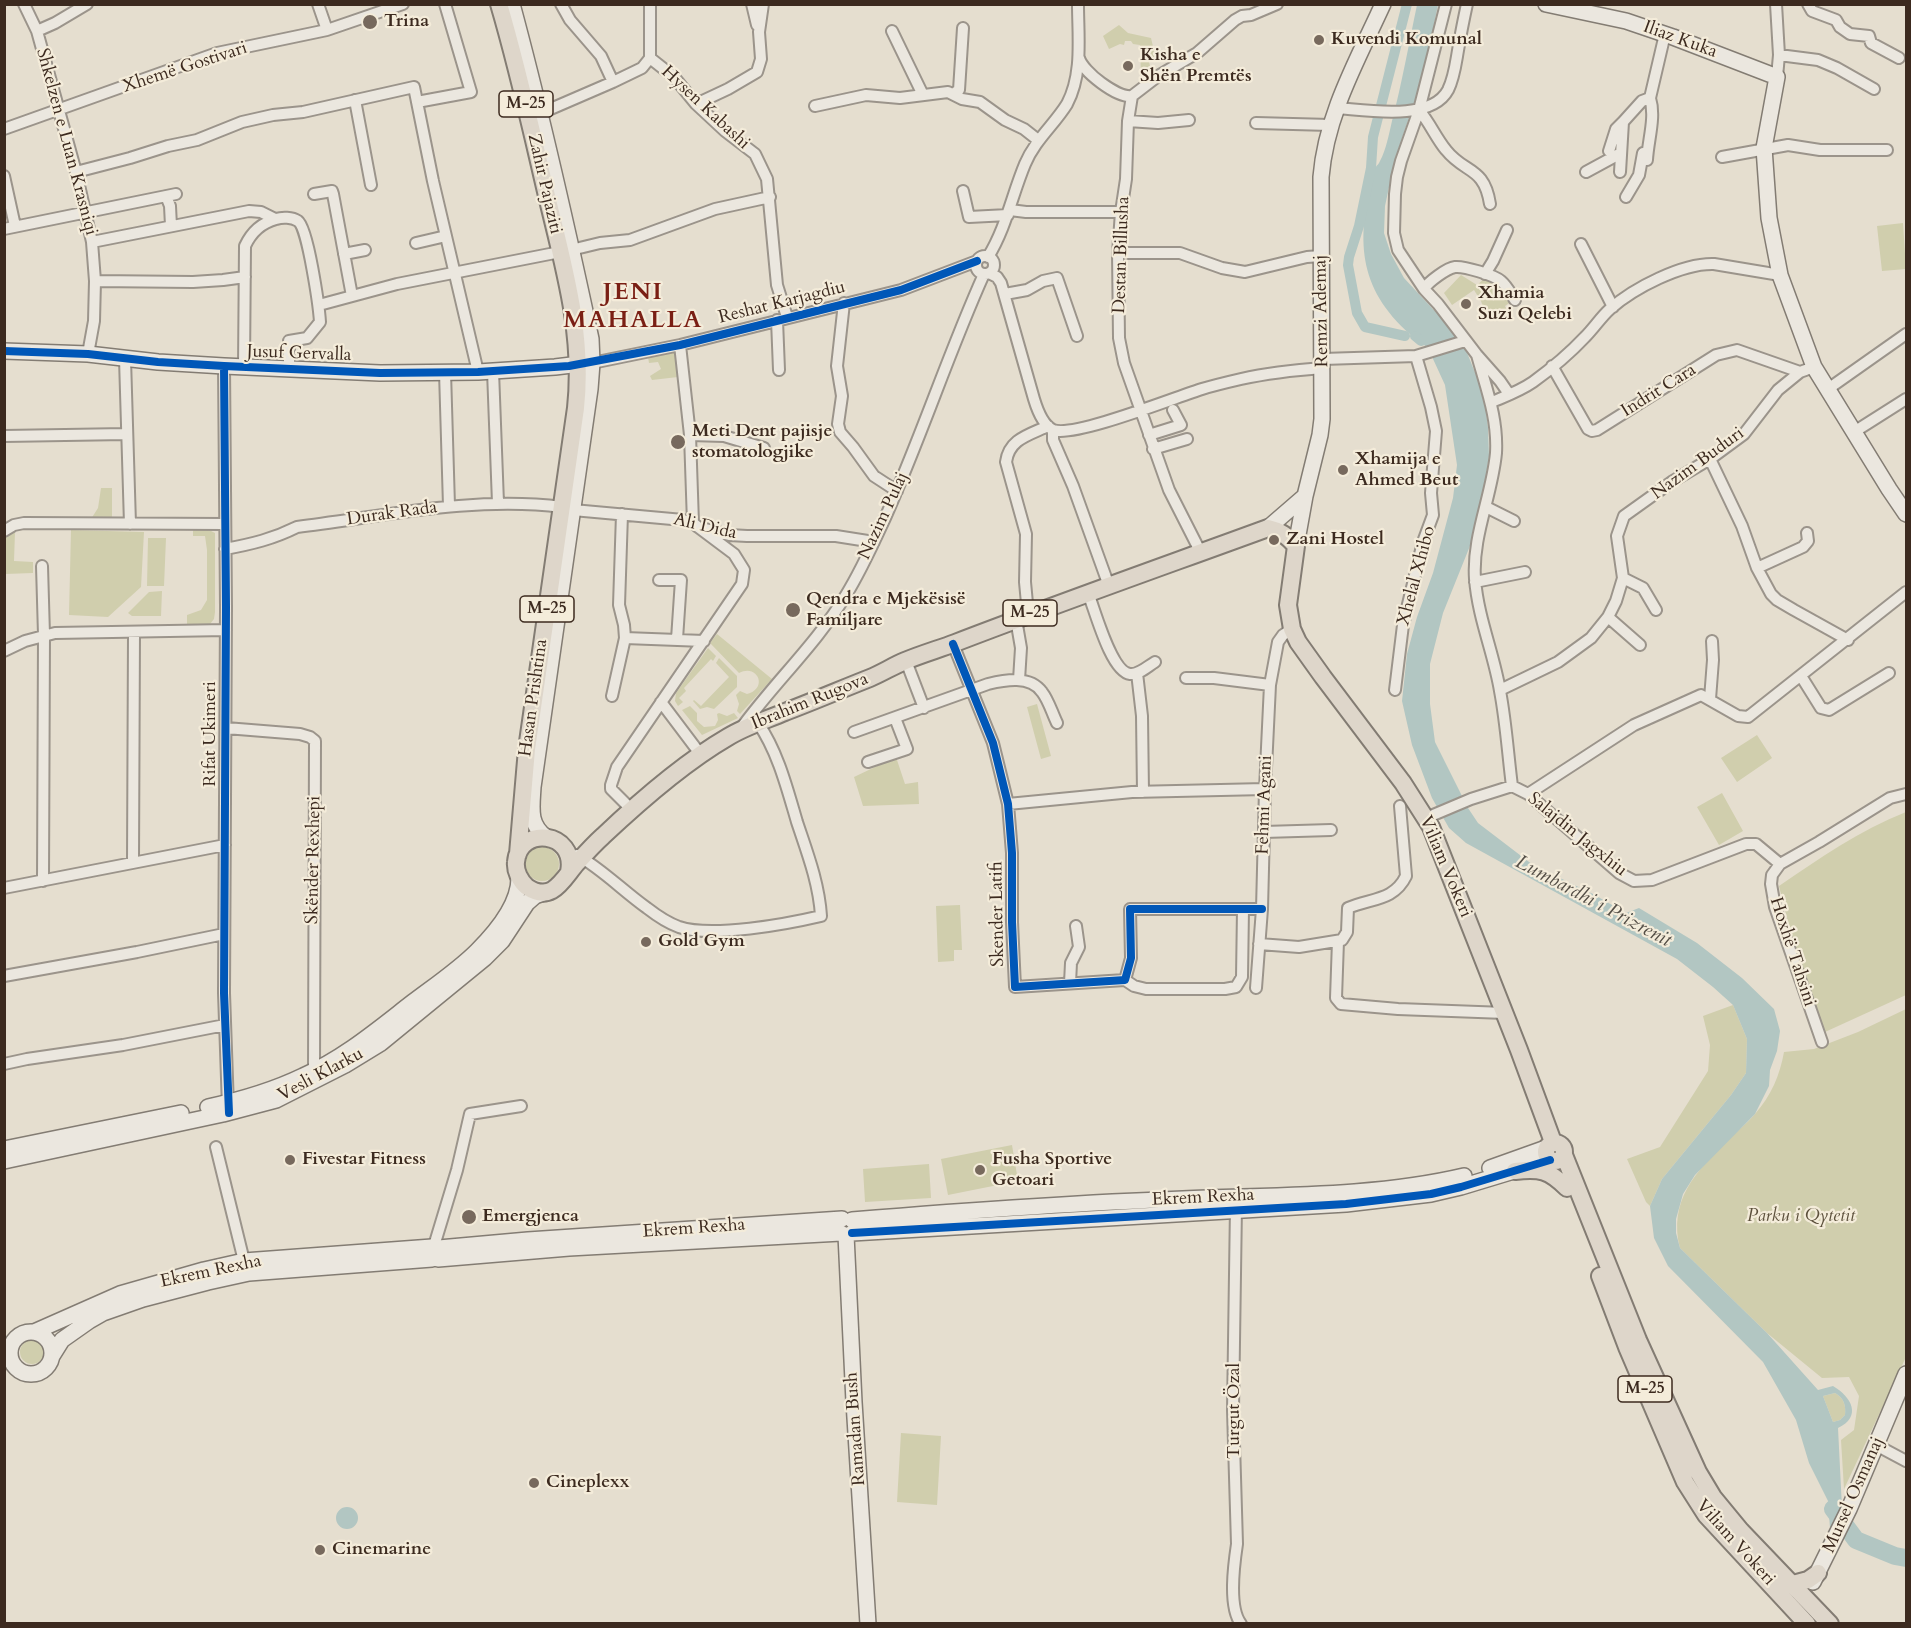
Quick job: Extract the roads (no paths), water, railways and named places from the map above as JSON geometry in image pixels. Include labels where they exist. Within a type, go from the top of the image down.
[{"type":"main road","name":"Zahir Pajaziti","points":[[500,4],[566,251],[572,308],[585,364]]},
{"type":"main road","name":"Hasan Prishtina","points":[[518,854],[527,749],[568,508],[578,389],[585,364]]},
{"type":"main road","name":"Ibrahim Rugova","points":[[569,872],[631,809],[701,755],[738,732],[906,661],[1022,616],[1268,528]]},
{"type":"main road","points":[[1268,528],[1283,533],[1296,546]]},
{"type":"main road","name":"Viliam Vokeri","points":[[1296,546],[1288,605],[1292,629],[1323,678],[1430,816],[1505,1013],[1566,1188],[1627,1347],[1685,1482],[1706,1515],[1785,1587]]},
{"type":"main road","points":[[518,854],[522,846],[537,837],[554,839],[566,849],[570,860],[569,872]]},
{"type":"main road","name":"M-25","points":[[518,854],[516,870],[519,878]]},
{"type":"main road","name":"M-25","points":[[546,892],[561,885],[569,872]]},
{"type":"main road","points":[[519,878],[530,889],[546,892]]},
{"type":"main road","name":"Viliam Vokeri","points":[[1554,1153],[1698,1472],[1713,1497],[1777,1567],[1785,1587]]},
{"type":"main road","points":[[1515,1171],[1532,1169],[1547,1172],[1566,1188]]},
{"type":"main road","points":[[1785,1587],[1808,1580],[1818,1573]]},
{"type":"main road","name":"M-25","points":[[1785,1587],[1806,1598],[1830,1623]]},
{"type":"main road","name":"M-25","points":[[1785,1587],[1803,1618]]},
{"type":"street","name":"Shkelzen e Luan Krasniqi","points":[[24,4],[37,31],[76,172],[92,242],[95,281],[94,321],[88,354]]},
{"type":"street","points":[[37,31],[87,4]]},
{"type":"street","points":[[318,4],[327,30]]},
{"type":"street","name":"Xhemë Gostivari","points":[[4,129],[217,53],[327,30],[403,4]]},
{"type":"street","points":[[417,102],[471,92],[445,4]]},
{"type":"street","name":"Zahir Pajaziti","points":[[512,4],[528,63],[566,251]]},
{"type":"street","points":[[561,4],[570,20],[601,56],[613,82]]},
{"type":"street","points":[[650,4],[650,58]]},
{"type":"street","points":[[752,4],[759,32]]},
{"type":"street","points":[[696,104],[757,72],[760,59],[759,32],[763,4]]},
{"type":"street","points":[[1078,4],[1078,58],[1074,85],[1066,105],[1038,140],[1025,164],[998,240],[982,259],[992,261],[993,266],[986,273],[997,277],[1001,283],[1019,353],[1034,399],[1039,413],[1051,428],[1053,441],[1073,486],[1109,586]]},
{"type":"street","points":[[1237,4],[1242,16]]},
{"type":"street","points":[[1078,58],[1082,67],[1090,74],[1118,93],[1132,96],[1158,76],[1197,53],[1235,20],[1277,4]]},
{"type":"street","name":"Remzi Ademaj","points":[[1305,496],[1320,435],[1323,364],[1320,177],[1323,151],[1336,108],[1383,4]]},
{"type":"street","points":[[1446,4],[1397,177],[1393,226],[1398,250],[1424,289],[1438,304],[1462,343],[1477,355],[1509,394]]},
{"type":"street","points":[[1336,108],[1416,111],[1441,98],[1450,86],[1455,69],[1467,4]]},
{"type":"street","name":"Iliaz Kuka","points":[[1546,4],[1626,21],[1777,77]]},
{"type":"street","points":[[1776,4],[1779,55],[1764,148],[1769,218],[1780,275],[1807,369],[1828,389],[1906,514]]},
{"type":"street","points":[[1808,4],[1812,11],[1836,20],[1840,27],[1850,34],[1869,36],[1871,44],[1899,58]]},
{"type":"street","points":[[953,94],[959,90],[963,28]]},
{"type":"street","points":[[892,31],[923,95]]},
{"type":"street","points":[[1626,196],[1639,176],[1642,154],[1647,155],[1653,106],[1650,98],[1665,34]]},
{"type":"street","points":[[1779,55],[1818,60],[1874,88]]},
{"type":"street","name":"Hysen Kabashi","points":[[539,114],[642,68],[650,58],[674,77],[696,104],[725,131],[755,154],[767,179],[782,318]]},
{"type":"street","points":[[76,172],[197,140],[243,122],[273,115],[303,112],[414,87],[455,273],[485,372],[498,503]]},
{"type":"street","points":[[815,106],[866,95],[900,98],[948,92],[962,99],[980,102],[1038,140]]},
{"type":"street","name":"Destan Billusha","points":[[1132,96],[1118,253],[1119,338],[1124,363],[1168,490],[1201,553]]},
{"type":"street","points":[[1609,151],[1616,129],[1641,101],[1650,98]]},
{"type":"street","points":[[355,100],[371,185]]},
{"type":"street","points":[[1416,111],[1429,121],[1441,143],[1452,156],[1482,179],[1488,189],[1490,204]]},
{"type":"street","points":[[1128,121],[1158,123],[1189,120]]},
{"type":"street","points":[[1620,172],[1623,122]]},
{"type":"street","points":[[1256,123],[1330,124]]},
{"type":"street","points":[[1722,157],[1788,145],[1820,150],[1887,150]]},
{"type":"street","points":[[1586,172],[1621,153]]},
{"type":"street","points":[[4,176],[10,227],[171,195],[171,226]]},
{"type":"street","points":[[314,194],[332,191],[352,296]]},
{"type":"street","points":[[963,191],[969,216],[1009,212],[1121,212]]},
{"type":"street","points":[[319,305],[397,284],[600,243],[630,240],[716,209],[770,196]]},
{"type":"street","points":[[92,242],[249,212],[261,212],[275,219]]},
{"type":"street","points":[[244,367],[244,246],[260,226],[282,217],[297,220],[306,237],[320,322],[307,338],[289,341],[290,369]]},
{"type":"street","points":[[1485,274],[1507,230]]},
{"type":"street","points":[[416,243],[446,236]]},
{"type":"street","points":[[1581,244],[1613,307]]},
{"type":"street","points":[[344,254],[365,250]]},
{"type":"street","points":[[1118,253],[1180,253],[1222,268],[1245,272],[1297,259],[1321,256]]},
{"type":"street","name":"Reshat Karjagdiu","points":[[585,364],[680,345],[901,290],[982,259]]},
{"type":"street","points":[[1492,402],[1533,382],[1583,339],[1613,307],[1648,284],[1679,269],[1704,263],[1780,275]]},
{"type":"street","points":[[1424,289],[1433,279],[1455,267],[1494,277],[1501,281],[1515,300]]},
{"type":"street","name":"Nazim Pulaj","points":[[738,732],[779,679],[816,638],[847,595],[897,491],[969,306],[986,273]]},
{"type":"street","points":[[95,281],[193,282],[245,277]]},
{"type":"street","points":[[1005,294],[1027,290],[1043,281],[1057,278],[1077,336]]},
{"type":"street","points":[[844,303],[837,366],[842,396],[838,424],[840,432],[874,476],[897,491]]},
{"type":"street","name":"Reshat Karjagdiu","points":[[779,370],[782,318]]},
{"type":"street","points":[[1828,389],[1906,334]]},
{"type":"street","points":[[1019,680],[1026,534],[1006,462],[1007,452],[1014,443],[1051,428],[1071,430],[1141,411],[1202,389],[1241,379],[1323,364],[1419,356],[1462,343]]},
{"type":"street","points":[[631,809],[611,789],[617,767],[742,584],[744,570],[740,562],[725,546],[695,525],[690,435],[680,345]]},
{"type":"street","name":"Indrit Cara","points":[[1552,366],[1588,429],[1592,431],[1716,355],[1737,350],[1807,369]]},
{"type":"street","name":"Jusuf Gervalla","points":[[4,351],[88,354],[224,366],[380,373],[485,372],[585,364]]},
{"type":"street","points":[[1477,355],[1495,416],[1496,454],[1486,507],[1477,539],[1474,561],[1475,582],[1500,690],[1512,786]]},
{"type":"street","name":"Xhelal Xhibo","points":[[1395,690],[1403,625],[1423,542],[1433,515],[1431,493],[1436,430],[1419,356]]},
{"type":"street","points":[[125,359],[130,524]]},
{"type":"street","name":"Hasan Prishtina","points":[[546,837],[533,821],[531,812],[533,787],[585,364]]},
{"type":"street","name":"Rifat Ukimeri","points":[[224,366],[226,630],[224,934],[228,1107]]},
{"type":"street","points":[[555,367],[573,378],[578,389]]},
{"type":"street","name":"Nazim Buduri","points":[[1500,690],[1558,662],[1591,638],[1608,617],[1623,578],[1617,536],[1624,516],[1744,434],[1778,390],[1807,369]]},
{"type":"street","points":[[445,372],[449,506]]},
{"type":"street","points":[[1854,432],[1906,399]]},
{"type":"street","points":[[1149,435],[1181,425],[1173,410]]},
{"type":"street","points":[[4,436],[126,434]]},
{"type":"street","points":[[690,435],[724,435],[764,448]]},
{"type":"street","points":[[1153,449],[1187,438]]},
{"type":"street","points":[[1710,459],[1742,526],[1757,568],[1771,594],[1848,640]]},
{"type":"street","name":"Ibrahim Rugova","points":[[1268,528],[1305,496]]},
{"type":"street","name":"Viliam Vokeri","points":[[1296,546],[1305,496]]},
{"type":"street","name":"Durak Rada","points":[[225,549],[258,543],[297,527],[449,506],[498,503],[568,508]]},
{"type":"street","points":[[1486,507],[1514,520]]},
{"type":"street","name":"Ali Dida","points":[[568,508],[683,520],[729,535],[836,536],[874,542]]},
{"type":"street","points":[[612,696],[625,638],[619,605],[622,514]]},
{"type":"street","points":[[4,531],[14,525],[24,523],[225,524]]},
{"type":"street","points":[[1757,568],[1803,547],[1808,541],[1807,533]]},
{"type":"street","points":[[740,562],[740,551],[747,536]]},
{"type":"street","points":[[42,566],[43,881]]},
{"type":"street","points":[[1475,582],[1525,572]]},
{"type":"street","points":[[1623,578],[1643,588],[1656,610]]},
{"type":"street","points":[[658,580],[681,580],[677,639]]},
{"type":"street","points":[[1528,794],[1634,724],[1701,695],[1738,716],[1748,717],[1906,592]]},
{"type":"street","points":[[1088,593],[1114,661],[1124,673],[1132,675],[1155,662]]},
{"type":"street","points":[[1608,617],[1640,645]]},
{"type":"street","name":"Fehmi Agani","points":[[1256,988],[1262,909],[1270,686],[1278,642],[1292,629]]},
{"type":"street","points":[[4,651],[25,641],[55,633],[226,630]]},
{"type":"street","points":[[133,862],[134,633]]},
{"type":"street","points":[[625,638],[704,641]]},
{"type":"street","points":[[1710,699],[1712,641]]},
{"type":"street","name":"Skender Latifi","points":[[953,644],[993,743],[1008,804],[1012,853],[1015,987],[1125,980]]},
{"type":"street","points":[[906,661],[924,708]]},
{"type":"street","points":[[1137,673],[1142,717],[1143,792]]},
{"type":"street","points":[[1802,676],[1821,708],[1829,710],[1889,673]]},
{"type":"street","points":[[1186,678],[1214,678],[1270,686]]},
{"type":"street","points":[[854,732],[972,690],[1001,681],[1019,680],[1041,690],[1057,723]]},
{"type":"street","points":[[661,702],[701,755]]},
{"type":"street","points":[[868,762],[907,749],[895,718]]},
{"type":"street","points":[[566,849],[582,858],[648,909],[677,927],[705,931],[791,924],[821,916],[820,900],[811,863],[790,798],[768,738],[758,723]]},
{"type":"street","name":"Skënder Rexhepi","points":[[226,728],[300,734],[315,741],[314,1070]]},
{"type":"street","name":"Salajdin Jagxhiu","points":[[1430,816],[1471,799],[1512,786],[1528,794],[1619,873],[1634,881],[1652,880],[1746,844],[1756,844],[1780,864]]},
{"type":"street","points":[[1008,804],[1143,792],[1265,789]]},
{"type":"street","points":[[1780,864],[1890,798],[1906,794]]},
{"type":"street","points":[[1259,944],[1299,947],[1342,940],[1347,932],[1348,908],[1392,894],[1406,876],[1400,806]]},
{"type":"street","points":[[1264,832],[1331,830]]},
{"type":"street","points":[[4,888],[225,845]]},
{"type":"street","name":"Hoxhë Tahsini","points":[[1780,864],[1772,875],[1771,884],[1775,907],[1822,1042]]},
{"type":"street","name":"Vesli Klarku","points":[[4,1161],[228,1107],[314,1070],[371,1035],[476,952],[513,903],[517,895],[519,878]]},
{"type":"street","name":"Vesli Klarku","points":[[4,1149],[228,1107],[276,1101],[345,1065],[381,1043],[486,958],[502,941],[527,903],[535,896],[546,892]]},
{"type":"street","points":[[1243,909],[1242,977],[1236,987],[1146,989],[1134,986],[1125,980],[1131,958],[1130,909],[1243,909],[1262,909]]},
{"type":"street","points":[[1070,983],[1071,963],[1079,947],[1076,926]]},
{"type":"street","points":[[4,976],[224,934]]},
{"type":"street","points":[[1338,941],[1336,998],[1341,1004],[1398,1009],[1505,1013]]},
{"type":"street","points":[[4,1064],[123,1045],[225,1025]]},
{"type":"street","points":[[435,1252],[470,1114],[521,1106]]},
{"type":"street","points":[[216,1147],[243,1261]]},
{"type":"street","name":"Ekrem Rexha","points":[[435,1252],[243,1261],[204,1270],[120,1294],[34,1332],[23,1333],[9,1341],[9,1364],[25,1373],[32,1374],[45,1368],[62,1340],[103,1313],[143,1299],[249,1273],[435,1252],[528,1240],[846,1228],[1060,1204],[1346,1204],[1431,1194],[1515,1171],[1554,1153]]},
{"type":"street","name":"Ekrem Rexha","points":[[1236,1204],[1423,1184],[1554,1153]]},
{"type":"street","name":"Turgut Özal","points":[[1236,1204],[1233,1410],[1236,1544],[1234,1607],[1241,1623]]},
{"type":"street","name":"Ramadan Bush","points":[[846,1228],[868,1623]]},
{"type":"street","points":[[34,1332],[46,1338],[50,1343],[52,1356]]},
{"type":"street","name":"Mursel Osmanaj","points":[[1803,1618],[1806,1598],[1849,1509],[1906,1374]]},
{"type":"street","points":[[1876,1445],[1906,1461]]},
{"type":"water","points":[[1417,5],[1438,5],[1424,73],[1395,159],[1385,206],[1384,233],[1391,254],[1404,278],[1458,336],[1466,350],[1484,395],[1489,456],[1478,526],[1443,613],[1430,664],[1430,704],[1435,742],[1478,823],[1533,865],[1626,913],[1639,908],[1697,943],[1742,978],[1774,1009],[1780,1031],[1777,1051],[1770,1070],[1769,1086],[1755,1114],[1695,1175],[1683,1194],[1676,1219],[1676,1233],[1680,1248],[1767,1333],[1818,1390],[1833,1386],[1849,1401],[1852,1407],[1850,1418],[1838,1428],[1842,1508],[1830,1528],[1828,1501],[1809,1463],[1796,1420],[1763,1362],[1668,1266],[1654,1238],[1650,1206],[1662,1179],[1731,1095],[1746,1073],[1747,1039],[1733,1005],[1677,959],[1466,843],[1449,828],[1432,798],[1412,745],[1402,701],[1407,654],[1433,573],[1453,498],[1457,465],[1445,385],[1428,348],[1420,342],[1422,340],[1415,334],[1411,335],[1393,317],[1380,299],[1365,260],[1363,240],[1364,219],[1373,172],[1382,157],[1387,142]],"holes":[[[1835,1393],[1844,1402],[1845,1415],[1833,1422],[1823,1396]]]},
{"type":"water","points":[[347,1507],[355,1510],[358,1518],[355,1526],[347,1529],[339,1526],[336,1518],[339,1510]]},
{"type":"waterway","points":[[1405,336],[1365,327],[1357,313],[1348,265],[1371,168],[1373,137],[1407,4]]},
{"type":"waterway","points":[[1415,336],[1421,341]]},
{"type":"waterway","name":"Lumbardhi i Prizrenit","points":[[1833,1509],[1856,1540],[1895,1556],[1906,1558]]},
{"type":"place","name":"Trina","points":[[370,22]]},
{"type":"place","name":"Kuvendi Komunal","points":[[1319,40]]},
{"type":"place","name":"Kisha e Shën Premtës","points":[[1128,66]]},
{"type":"place","name":"Xhamia Suzi Qelebi","points":[[1466,304]]},
{"type":"place","name":"Meti Dent pajisje stomatologjike","points":[[678,442]]},
{"type":"place","name":"Xhamija e Ahmed Beut","points":[[1343,470]]},
{"type":"place","name":"Zani Hostel","points":[[1274,540]]},
{"type":"place","name":"Qendra e Mjekësisë Familjare","points":[[793,610]]},
{"type":"place","name":"Gold Gym","points":[[646,942]]},
{"type":"place","name":"Fivestar Fitness","points":[[290,1160]]},
{"type":"place","name":"Fusha Sportive Getoari","points":[[980,1170]]},
{"type":"place","name":"Emergjenca","points":[[469,1217]]},
{"type":"place","name":"Cineplexx","points":[[534,1483]]},
{"type":"place","name":"Cinemarine","points":[[320,1550]]},
{"type":"district","name":"JENI MAHALLA","points":[[633,307]]},
{"type":"park label","name":"Parku i Qytetit","points":[[1801,1217]]}]
